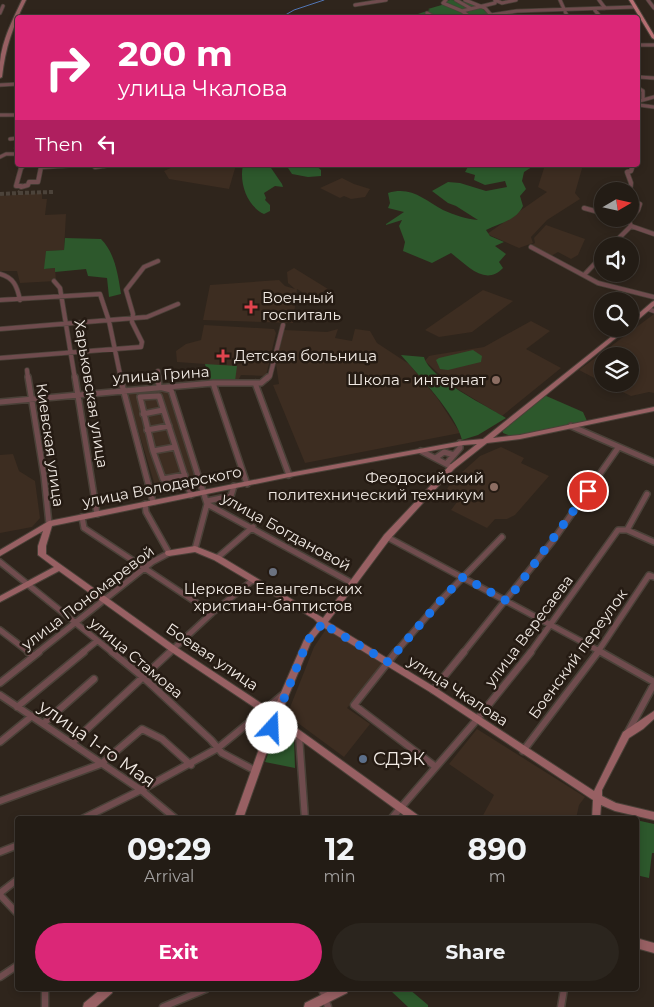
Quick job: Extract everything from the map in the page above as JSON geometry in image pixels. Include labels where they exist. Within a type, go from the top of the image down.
[{"type":"main road","points":[[17,15],[24,0]]},
{"type":"main road","points":[[631,0],[639,15]]},
{"type":"main road","points":[[640,16],[654,38]]},
{"type":"main road","points":[[0,75],[6,38],[15,19]]},
{"type":"main road","points":[[639,318],[651,310],[654,303]]},
{"type":"main road","points":[[241,816],[275,717],[308,640],[324,622],[387,537],[450,465],[474,450],[614,337]]},
{"type":"main road","points":[[474,450],[490,443],[654,409]]},
{"type":"main road","points":[[501,428],[502,435],[515,438]]},
{"type":"main road","points":[[461,443],[501,428]]},
{"type":"main road","name":"улица Володарского","points":[[0,553],[49,524],[289,475],[461,443],[515,438]]},
{"type":"main road","points":[[461,443],[473,444],[474,450]]},
{"type":"main road","name":"Боевая улица","points":[[49,524],[42,546],[42,555],[262,711],[275,717],[412,816]]},
{"type":"main road","name":"улица Чкалова","points":[[169,553],[195,550],[218,558],[433,690],[523,751],[614,807],[654,816]]},
{"type":"main road","points":[[0,599],[59,568]]},
{"type":"main road","points":[[596,816],[598,790],[626,735],[654,714]]},
{"type":"main road","points":[[639,944],[654,948]]},
{"type":"main road","points":[[88,1007],[106,991]]},
{"type":"main road","points":[[309,1007],[339,991]]},
{"type":"street","points":[[355,6],[386,0]]},
{"type":"street","points":[[446,0],[443,3],[467,15]]},
{"type":"street","points":[[456,0],[470,9]]},
{"type":"street","points":[[465,0],[482,6],[491,15],[563,9],[635,8]]},
{"type":"street","points":[[462,11],[495,4],[495,0],[502,3],[516,0]]},
{"type":"street","points":[[560,0],[566,15]]},
{"type":"street","points":[[599,0],[605,8]]},
{"type":"street","points":[[648,0],[654,8]]},
{"type":"street","points":[[0,12],[3,6]]},
{"type":"street","points":[[594,9],[599,15]]},
{"type":"street","points":[[543,15],[546,10]]},
{"type":"street","points":[[427,13],[431,15]]},
{"type":"street","points":[[640,45],[654,45]]},
{"type":"street","points":[[640,77],[654,79]]},
{"type":"street","points":[[640,82],[654,79]]},
{"type":"street","points":[[0,85],[15,84]]},
{"type":"street","points":[[640,89],[643,91],[643,100]]},
{"type":"street","points":[[640,101],[654,97]]},
{"type":"street","points":[[640,105],[654,108]]},
{"type":"street","points":[[0,115],[15,115]]},
{"type":"street","points":[[10,139],[15,139]]},
{"type":"street","points":[[0,157],[6,154],[15,154]]},
{"type":"street","points":[[23,167],[16,186],[38,182],[41,167]]},
{"type":"street","points":[[631,182],[627,172],[631,171],[632,167]]},
{"type":"street","points":[[584,208],[594,211]]},
{"type":"street","points":[[620,237],[629,228]]},
{"type":"street","points":[[637,228],[654,234]]},
{"type":"street","points":[[530,246],[598,282],[654,297]]},
{"type":"street","points":[[0,358],[141,347],[142,342],[132,322],[134,318],[126,290],[137,279],[144,267],[158,261]]},
{"type":"street","points":[[585,274],[594,264]]},
{"type":"street","points":[[0,274],[10,277],[16,282],[20,300]]},
{"type":"street","name":"Харьковская улица","points":[[54,281],[58,284],[62,296],[97,514]]},
{"type":"street","points":[[0,300],[100,294],[109,321],[123,390],[154,502]]},
{"type":"street","points":[[0,329],[134,318],[147,316],[178,304]]},
{"type":"street","points":[[283,325],[270,376],[261,383],[256,383],[289,475]]},
{"type":"street","name":"Киевская улица","points":[[27,370],[33,398],[49,524]]},
{"type":"street","points":[[158,370],[159,387],[171,390],[207,502],[195,550]]},
{"type":"street","points":[[214,383],[247,484]]},
{"type":"street","name":"улица Грина","points":[[0,402],[159,387],[214,383],[256,383]]},
{"type":"street","points":[[185,475],[163,479],[147,430],[140,397],[159,396],[175,447],[185,475],[191,495]]},
{"type":"street","points":[[143,414],[164,410]]},
{"type":"street","points":[[147,430],[169,426]]},
{"type":"street","points":[[571,426],[654,462]]},
{"type":"street","points":[[421,451],[437,457],[450,465],[454,455],[461,447],[461,443]]},
{"type":"street","points":[[154,451],[175,447]]},
{"type":"street","points":[[433,690],[507,601],[601,476],[618,448]]},
{"type":"street","points":[[437,457],[444,452],[454,455]]},
{"type":"street","points":[[207,502],[231,496],[234,486]]},
{"type":"street","points":[[647,494],[627,530],[654,542]]},
{"type":"street","name":"улица Богдановой","points":[[207,502],[352,583]]},
{"type":"street","points":[[145,504],[146,512],[169,553]]},
{"type":"street","points":[[82,517],[84,528],[212,613]]},
{"type":"street","points":[[218,558],[253,527]]},
{"type":"street","name":"улица Вересаева","points":[[394,816],[477,720],[551,624],[602,549],[618,530],[627,530]]},
{"type":"street","points":[[387,537],[551,624],[654,683],[626,735]]},
{"type":"street","points":[[436,767],[354,705],[441,600],[502,537]]},
{"type":"street","name":"улица Пономаревой","points":[[0,683],[152,562],[169,553]]},
{"type":"street","name":"улица Стамова","points":[[0,562],[144,678],[222,753],[256,772]]},
{"type":"street","name":"Боенский переулок","points":[[523,751],[599,651],[649,575],[654,577]]},
{"type":"street","points":[[72,743],[212,613],[253,580]]},
{"type":"street","points":[[0,630],[33,656]]},
{"type":"street","points":[[17,707],[97,641]]},
{"type":"street","points":[[44,723],[94,679]]},
{"type":"street","points":[[88,816],[190,765],[218,748],[285,692]]},
{"type":"street","name":"улица 1-го Мая","points":[[0,694],[141,790],[172,816]]},
{"type":"street","points":[[0,742],[32,716]]},
{"type":"street","points":[[0,801],[102,764],[142,729],[149,731],[176,750],[190,765]]},
{"type":"street","points":[[299,736],[305,816]]},
{"type":"street","points":[[0,852],[15,846]]},
{"type":"street","points":[[15,882],[0,894],[15,911]]},
{"type":"street","points":[[0,977],[15,967]]},
{"type":"street","points":[[45,991],[45,1007]]},
{"type":"street","points":[[163,1007],[201,991]]},
{"type":"street","points":[[561,1007],[564,991]]},
{"type":"shaded area","points":[[173,167],[235,167],[229,189],[169,179],[164,171]]},
{"type":"shaded area","points":[[544,167],[582,167],[575,193],[580,199],[547,220],[531,237],[533,243],[519,248],[487,234],[547,192],[538,187]]},
{"type":"shaded area","points":[[342,178],[370,189],[365,197],[351,199],[344,196],[340,198],[320,188]]},
{"type":"shaded area","points":[[42,193],[42,199],[47,199],[45,215],[66,214],[64,250],[46,251],[45,269],[55,268],[56,281],[20,283],[17,271],[0,271],[0,196]]},
{"type":"shaded area","points":[[546,225],[585,239],[578,255],[571,259],[558,252],[551,256],[531,245],[535,243],[534,238]]},
{"type":"shaded area","name":"Военный госпиталь","points":[[294,268],[328,289],[312,298],[297,289],[293,323],[203,320],[210,285],[279,280],[285,286],[295,289],[288,283],[287,272]]},
{"type":"shaded area","points":[[483,290],[513,301],[472,332],[439,337],[425,330]]},
{"type":"shaded area","points":[[654,314],[654,393],[649,392],[631,396],[623,392],[639,392],[639,347],[610,347],[623,337],[639,337],[639,325]]},
{"type":"shaded area","name":"Школа - интернат","points":[[531,321],[550,331],[526,349],[561,368],[502,416],[451,385],[425,361],[429,356],[484,347]]},
{"type":"shaded area","name":"Детская больница","points":[[204,325],[274,329],[276,333],[266,376],[241,375],[235,381],[210,381],[205,364],[177,362],[176,351],[186,344],[201,340]]},
{"type":"shaded area","points":[[338,329],[335,338],[352,341],[355,329],[370,331],[377,343],[409,364],[438,399],[460,433],[305,463],[273,385],[279,384],[276,364],[284,330],[327,332]]},
{"type":"shaded area","points":[[594,359],[594,378],[579,370]]},
{"type":"shaded area","points":[[166,388],[198,483],[156,489],[127,393]]},
{"type":"shaded area","name":"Феодосийский политехнический техникум","points":[[501,447],[524,458],[521,463],[549,476],[515,515],[507,519],[495,519],[487,528],[451,510],[460,498],[446,491],[451,482],[480,456]]},
{"type":"shaded area","points":[[13,454],[19,471],[35,481],[40,518],[32,527],[0,533],[0,455]]},
{"type":"shaded area","points":[[326,629],[384,665],[347,708],[370,724],[344,757],[287,715],[314,647]]},
{"type":"shaded area","points":[[477,729],[585,797],[579,805],[577,816],[483,816],[494,795],[449,764]]},
{"type":"green space","points":[[450,0],[466,2],[476,5],[489,15],[415,15],[445,4],[443,2]]},
{"type":"green space","points":[[243,167],[270,167],[283,187],[275,186],[264,193],[265,200],[270,205],[270,211],[264,214],[253,206],[243,186]]},
{"type":"green space","points":[[287,167],[317,167],[321,170],[321,176],[308,177],[292,174]]},
{"type":"green space","points":[[468,167],[532,167],[524,172],[522,181],[526,189],[520,196],[523,206],[520,211],[507,221],[486,230],[490,236],[504,242],[495,246],[506,254],[499,262],[503,268],[490,275],[476,272],[451,253],[432,263],[403,251],[405,242],[399,226],[402,220],[386,225],[404,212],[388,208],[390,203],[388,193],[396,191],[417,195],[447,212],[478,220],[448,203],[432,191],[448,182],[460,183],[486,191],[507,187],[505,181],[485,185],[474,180],[475,175],[465,172]]},
{"type":"green space","points":[[65,238],[101,239],[113,258],[121,294],[109,297],[107,278],[88,276],[86,269],[55,272],[55,268],[44,269],[46,251],[64,250]]},
{"type":"green space","points":[[473,350],[482,356],[481,362],[448,370],[440,369],[436,360],[439,358]]},
{"type":"green space","points":[[401,355],[424,357],[436,374],[506,418],[478,435],[462,440],[445,407]]},
{"type":"green space","points":[[205,364],[237,366],[235,381],[210,381]]},
{"type":"green space","points":[[544,395],[583,412],[587,421],[521,435],[511,436],[503,433],[502,430]]},
{"type":"green space","points":[[278,727],[294,738],[295,768],[265,762]]},
{"type":"green space","points":[[639,821],[654,824],[654,853],[652,853],[649,878],[639,876]]},
{"type":"green space","points":[[391,991],[411,991],[428,1005],[428,1007],[408,1007]]},
{"type":"waterway","points":[[285,15],[294,10],[324,0]]},
{"type":"tunnel","points":[[19,193],[53,192]]},
{"type":"tunnel","points":[[0,194],[19,193]]},
{"type":"place","name":"Военный госпиталь","points":[[251,307]]},
{"type":"place","name":"Детская больница","points":[[223,356]]},
{"type":"place","name":"Школа - интернат","points":[[496,380]]},
{"type":"place","name":"Феодосийский политехнический техникум","points":[[494,487]]},
{"type":"place","name":"Церковь Евангельских христиан-баптистов","points":[[273,572]]},
{"type":"place","name":"СДЭК","points":[[363,759]]},
{"type":"route","points":[[272,728],[297,662],[308,640],[324,622],[328,627],[388,662],[463,577],[507,601],[588,491]]}]
